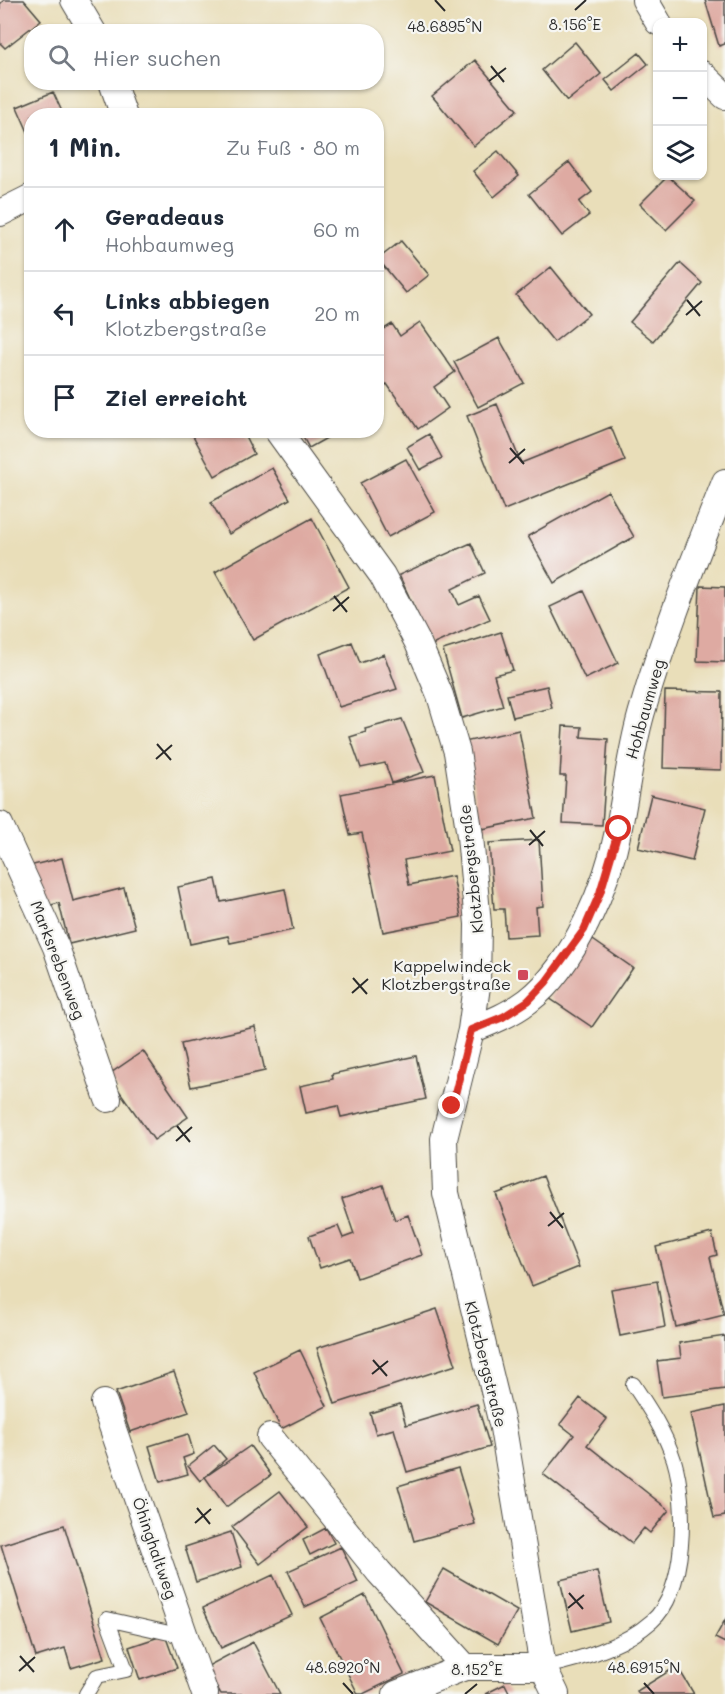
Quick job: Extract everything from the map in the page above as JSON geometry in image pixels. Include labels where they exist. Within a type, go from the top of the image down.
[{"type":"street","points":[[74,0],[88,24]]},
{"type":"street","points":[[645,0],[656,18]]},
{"type":"street","points":[[707,79],[725,96]]},
{"type":"street","points":[[115,90],[121,108]]},
{"type":"street","points":[[0,213],[24,201]]},
{"type":"street","name":"Klotzbergstraße","points":[[283,438],[382,575],[418,643],[440,695],[457,753],[471,836],[478,924],[477,986],[471,1030],[444,1139],[446,1193],[503,1428],[543,1667],[556,1694]]},
{"type":"street","name":"Hohbaumweg","points":[[471,1030],[503,1017],[528,1001],[546,982],[584,930],[600,893],[619,829],[632,744],[651,680],[725,482]]},
{"type":"street","name":"Marksrebenweg","points":[[0,825],[56,947],[108,1099]]},
{"type":"street","name":"Öhinghaltweg","points":[[104,1403],[205,1694]]},
{"type":"street","points":[[270,1437],[379,1572],[465,1667]]},
{"type":"street","points":[[396,1694],[465,1667],[543,1667]]},
{"type":"lane","points":[[543,1667],[567,1663],[600,1650],[636,1632],[653,1620],[668,1601],[680,1565],[682,1517],[674,1461],[656,1418],[633,1384]]},
{"type":"lane","points":[[86,1694],[97,1676],[126,1670],[107,1619],[187,1637]]},
{"type":"building","points":[[4,0],[24,0],[41,20],[36,24],[24,24],[24,33],[5,48],[0,43],[0,4]]},
{"type":"building","points":[[705,0],[725,0],[725,44],[719,46]]},
{"type":"building","points":[[575,42],[601,74],[567,101],[542,70]]},
{"type":"building","points":[[639,53],[648,64],[614,91],[605,80]]},
{"type":"building","points":[[475,60],[517,110],[474,146],[432,96]]},
{"type":"building","points":[[53,92],[60,108],[24,108],[24,123],[17,107]]},
{"type":"building","points":[[498,151],[519,176],[494,197],[473,171]]},
{"type":"building","points":[[569,162],[592,192],[579,202],[589,215],[562,236],[529,194]]},
{"type":"building","points":[[664,180],[672,180],[695,201],[666,230],[640,204]]},
{"type":"building","points":[[401,241],[429,275],[406,293],[384,266],[384,254]]},
{"type":"building","points":[[680,263],[702,283],[653,341],[630,322]]},
{"type":"building","points":[[551,267],[589,314],[554,342],[516,295]]},
{"type":"building","points":[[420,322],[455,372],[434,387],[448,408],[418,429],[387,384],[384,386],[384,329],[392,324],[400,336]]},
{"type":"building","points":[[499,338],[524,383],[478,407],[454,362]]},
{"type":"building","points":[[497,404],[521,463],[611,427],[625,461],[504,510],[467,416]]},
{"type":"building","points":[[429,434],[442,458],[420,470],[407,447]]},
{"type":"building","points":[[194,438],[246,438],[254,454],[215,476]]},
{"type":"building","points":[[303,438],[327,438],[309,448]]},
{"type":"building","points":[[406,459],[435,512],[388,537],[360,483]]},
{"type":"building","points":[[272,468],[290,499],[229,534],[211,502]]},
{"type":"building","points":[[608,491],[634,537],[554,583],[528,536]]},
{"type":"building","points":[[312,518],[349,587],[253,640],[215,572]]},
{"type":"building","points":[[471,543],[485,573],[452,589],[459,605],[479,596],[490,619],[432,645],[399,575]]},
{"type":"building","points":[[700,586],[725,587],[725,662],[697,661]]},
{"type":"building","points":[[584,591],[618,663],[585,679],[550,607]]},
{"type":"building","points":[[501,632],[513,670],[494,675],[503,706],[462,718],[443,650]]},
{"type":"building","points":[[352,642],[360,663],[384,654],[397,689],[339,707],[320,654]]},
{"type":"building","points":[[547,686],[552,708],[513,717],[507,695]]},
{"type":"building","points":[[665,691],[722,692],[721,770],[663,768]]},
{"type":"building","points":[[402,719],[424,772],[392,783],[385,763],[361,768],[350,737],[366,732],[365,729]]},
{"type":"building","points":[[563,726],[582,727],[581,737],[608,739],[602,825],[563,823],[566,776],[560,776]]},
{"type":"building","points":[[519,730],[536,818],[482,829],[464,742]]},
{"type":"building","points":[[435,775],[450,851],[404,860],[409,885],[453,876],[461,917],[383,932],[362,833],[350,835],[341,794]]},
{"type":"building","points":[[651,795],[705,808],[692,861],[638,848]]},
{"type":"building","points":[[539,840],[543,906],[536,907],[538,935],[506,937],[504,909],[494,909],[489,843]]},
{"type":"building","points":[[62,858],[73,901],[124,888],[135,928],[69,944],[59,903],[40,908],[29,866]]},
{"type":"building","points":[[216,879],[221,902],[285,889],[293,930],[230,943],[228,936],[190,944],[178,887]]},
{"type":"building","points":[[590,938],[633,968],[592,1027],[549,998]]},
{"type":"building","points":[[255,1027],[265,1071],[191,1087],[181,1044]]},
{"type":"building","points":[[143,1051],[188,1117],[154,1140],[108,1075]]},
{"type":"building","points":[[416,1056],[426,1099],[341,1117],[338,1106],[306,1113],[300,1086],[333,1079],[332,1074]]},
{"type":"building","points":[[543,1176],[579,1267],[532,1286],[496,1194]]},
{"type":"building","points":[[383,1185],[395,1220],[408,1215],[422,1255],[357,1278],[350,1258],[320,1268],[309,1236],[338,1226],[343,1238],[354,1234],[342,1199]]},
{"type":"building","points":[[712,1233],[717,1255],[710,1257],[724,1315],[676,1327],[656,1247]]},
{"type":"building","points":[[657,1281],[665,1327],[620,1336],[611,1289]]},
{"type":"building","points":[[437,1309],[456,1365],[335,1404],[317,1348]]},
{"type":"building","points":[[725,1336],[725,1389],[662,1397],[657,1361],[681,1358],[679,1343]]},
{"type":"building","points":[[300,1350],[327,1406],[281,1429],[254,1372]]},
{"type":"building","points":[[174,1372],[189,1412],[130,1432],[116,1392]]},
{"type":"building","points":[[580,1398],[607,1419],[587,1445],[669,1510],[650,1533],[644,1528],[632,1543],[543,1474],[574,1435],[560,1424]]},
{"type":"building","points":[[400,1404],[406,1425],[477,1404],[490,1447],[407,1472],[394,1429],[376,1434],[370,1413]]},
{"type":"building","points":[[725,1406],[725,1516],[714,1518],[691,1413]]},
{"type":"building","points":[[188,1434],[194,1454],[183,1458],[188,1474],[160,1482],[149,1446]]},
{"type":"building","points":[[214,1445],[226,1459],[200,1481],[188,1466]]},
{"type":"building","points":[[250,1446],[271,1475],[226,1507],[205,1477]]},
{"type":"building","points":[[458,1468],[475,1524],[414,1541],[398,1486]]},
{"type":"building","points":[[280,1491],[308,1527],[260,1564],[232,1527]]},
{"type":"building","points":[[64,1525],[105,1658],[71,1668],[65,1648],[36,1657],[1,1545]]},
{"type":"building","points":[[326,1528],[334,1543],[310,1555],[303,1540]]},
{"type":"building","points":[[231,1532],[242,1567],[196,1582],[185,1547]]},
{"type":"building","points":[[341,1547],[358,1582],[305,1607],[288,1571]]},
{"type":"building","points":[[444,1569],[517,1611],[498,1644],[425,1602]]},
{"type":"building","points":[[597,1571],[609,1622],[572,1631],[560,1580]]},
{"type":"building","points":[[273,1575],[292,1615],[221,1648],[203,1608]]},
{"type":"building","points":[[365,1595],[404,1674],[363,1694],[358,1694],[320,1618]]},
{"type":"building","points":[[725,1620],[725,1643],[715,1638]]},
{"type":"building","points":[[165,1635],[177,1668],[140,1680],[129,1647]]},
{"type":"building","points":[[253,1642],[280,1694],[221,1694],[206,1667]]},
{"type":"building","points":[[677,1666],[694,1694],[639,1694],[637,1691]]},
{"type":"building","points":[[505,1684],[510,1694],[485,1694]]},
{"type":"place","name":"Kappelwindeck Klotzbergstraße","points":[[523,975]]},
{"type":"route","points":[[452,1106],[471,1030],[503,1017],[528,1001],[546,982],[584,930],[600,893],[619,829]]}]
